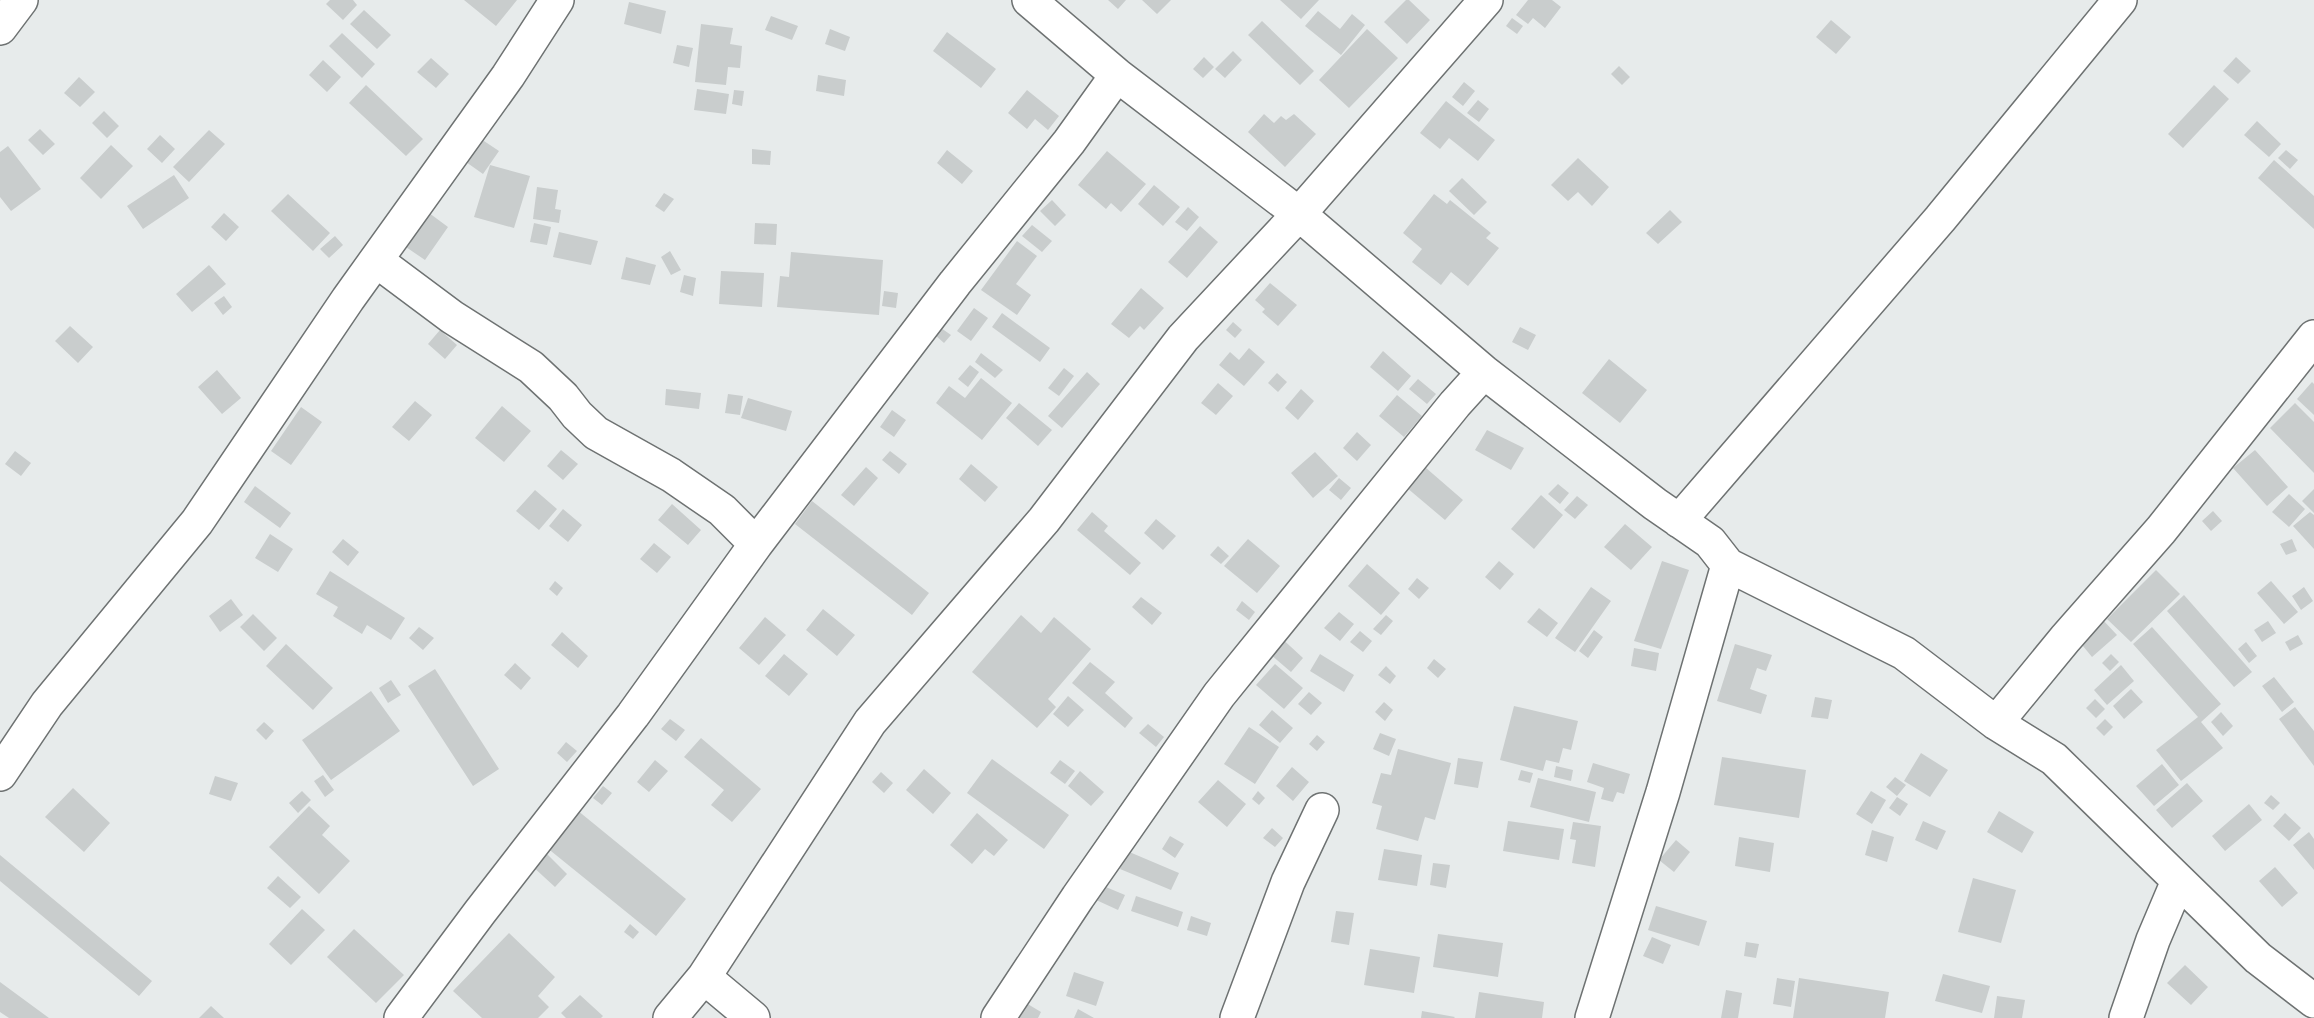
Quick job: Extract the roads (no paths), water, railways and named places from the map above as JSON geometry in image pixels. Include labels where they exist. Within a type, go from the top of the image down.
[{"type":"street","points":[[0,28],[21,0]]},
{"type":"street","points":[[0,774],[47,704],[197,522],[348,299],[508,76],[557,0]]},
{"type":"street","points":[[1029,0],[1062,10],[1117,75],[1299,214],[1484,372],[1710,542],[1728,565],[1904,652],[1996,723],[2054,759],[2258,958],[2311,994]]},
{"type":"street","points":[[670,1018],[704,977],[870,722],[1044,520],[1183,338],[1299,214],[1486,0]]},
{"type":"street","points":[[1679,520],[1940,219],[2120,0]]},
{"type":"street","points":[[401,1018],[633,715],[756,544],[956,283],[1069,142],[1117,75]]},
{"type":"street","points":[[377,261],[453,317],[531,368],[563,397],[577,415],[596,433],[671,475],[722,510],[756,544]]},
{"type":"street","points":[[1996,723],[2065,639],[2161,530],[2314,337]]},
{"type":"street","points":[[998,1018],[1078,897],[1220,695],[1455,404],[1484,372]]},
{"type":"street","points":[[1592,1018],[1663,792],[1728,565]]},
{"type":"street","points":[[1237,1018],[1288,882],[1322,810]]},
{"type":"street","points":[[2126,1018],[2153,940],[2178,880]]},
{"type":"street","points":[[704,977],[753,1018]]}]
